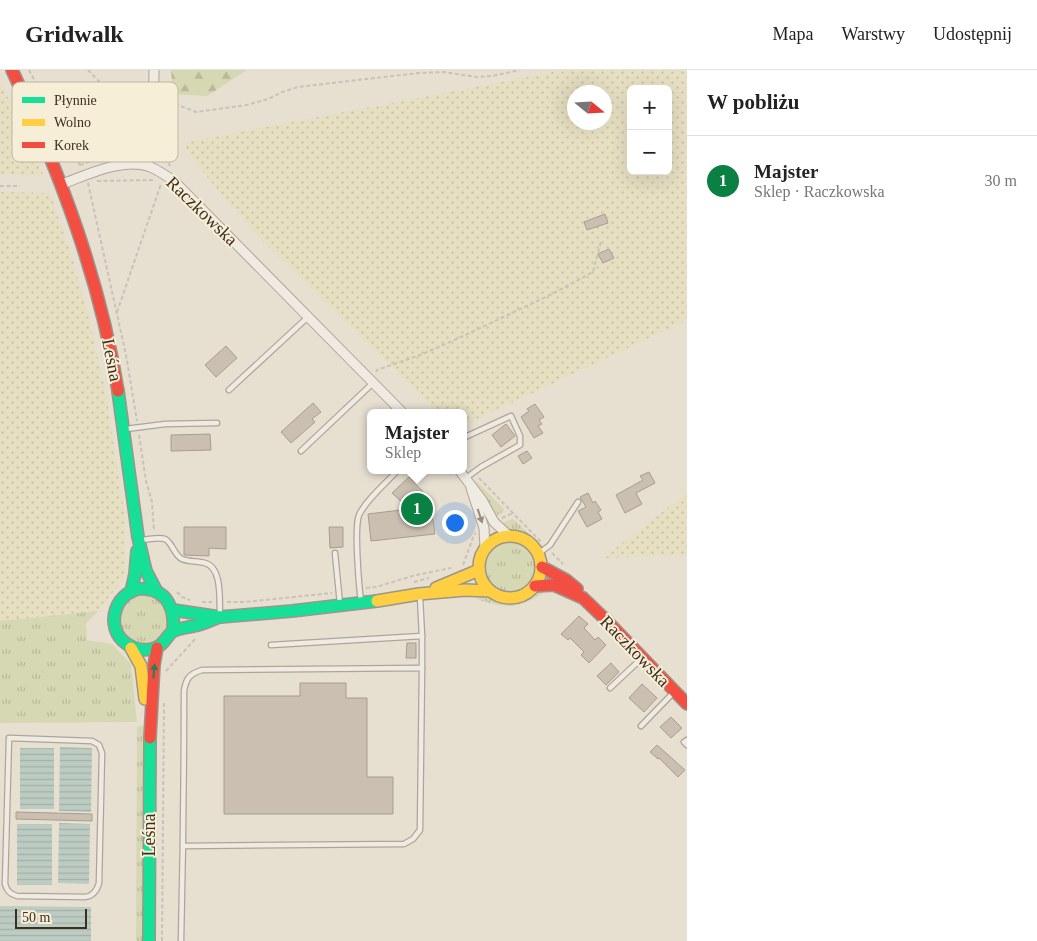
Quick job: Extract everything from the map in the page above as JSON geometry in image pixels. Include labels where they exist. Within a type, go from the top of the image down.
[{"type":"main road","points":[[12,70],[18,82]]},
{"type":"main road","points":[[53,162],[62,184]]},
{"type":"main road","name":"Leśna","points":[[62,184],[72,209],[103,315],[124,429],[138,540],[148,575],[157,592]]},
{"type":"main road","points":[[508,535],[522,537],[536,549],[542,551],[540,578],[535,586],[520,596],[511,598],[502,597],[490,591],[481,579],[479,570],[479,561],[485,548],[494,539],[508,535]]},
{"type":"main road","name":"Leśna","points":[[131,592],[135,574],[138,540]]},
{"type":"main road","name":"Raczkowska","points":[[542,567],[566,580],[578,590],[583,598],[687,704]]},
{"type":"main road","points":[[173,610],[220,617],[393,600],[419,594],[479,570]]},
{"type":"main road","name":"Raczkowska","points":[[535,586],[554,585],[583,598]]},
{"type":"main road","points":[[144,589],[157,592],[167,599],[173,610],[173,631],[166,641],[157,648],[144,650],[131,648],[116,633],[113,620],[116,606],[125,595],[131,592],[144,589]]},
{"type":"main road","points":[[419,594],[465,590],[490,591]]},
{"type":"main road","points":[[173,631],[199,625],[220,617]]},
{"type":"main road","name":"Leśna","points":[[131,648],[141,666],[150,730]]},
{"type":"main road","name":"Leśna","points":[[148,941],[150,730],[154,665],[157,648]]},
{"type":"street","points":[[147,166],[148,162]]},
{"type":"street","name":"Raczkowska","points":[[62,184],[113,166],[128,164],[147,166],[166,175],[399,409]]},
{"type":"street","points":[[464,474],[470,479],[494,522],[508,535]]},
{"type":"street","points":[[470,479],[484,528],[485,548]]},
{"type":"lane","points":[[229,390],[308,317]]},
{"type":"lane","points":[[301,451],[371,381]]},
{"type":"lane","points":[[467,436],[511,416],[520,436],[520,445],[481,467],[470,479]]},
{"type":"lane","points":[[124,429],[165,424],[217,423]]},
{"type":"lane","points":[[361,603],[359,589],[358,518],[367,504],[394,474]]},
{"type":"lane","points":[[542,551],[550,545],[578,502]]},
{"type":"lane","points":[[138,540],[165,539],[183,560],[206,563],[212,566],[216,572],[218,583],[220,617]]},
{"type":"lane","points":[[335,553],[340,605]]},
{"type":"lane","points":[[183,846],[404,844],[413,839],[420,830],[422,636],[419,594]]},
{"type":"lane","points":[[271,645],[422,636]]},
{"type":"lane","points":[[610,688],[642,658]]},
{"type":"lane","points":[[181,941],[185,682],[194,672],[202,670],[422,668]]},
{"type":"lane","points":[[641,726],[675,691]]},
{"type":"lane","points":[[9,738],[92,741],[99,745],[102,753],[98,889],[90,896],[85,897],[12,895],[3,884],[3,853],[9,738]]},
{"type":"lane","points":[[687,740],[684,742],[687,745]]},
{"type":"path","points":[[178,106],[196,112],[247,105],[298,87],[419,73],[444,72],[477,77],[520,70]]},
{"type":"path","points":[[80,165],[88,162]]},
{"type":"path","points":[[97,181],[163,180],[117,313]]},
{"type":"path","points":[[0,186],[20,186]]},
{"type":"path","points":[[371,381],[377,370],[451,342],[552,294],[593,272],[601,241]]},
{"type":"path","points":[[470,479],[542,551],[564,566]]},
{"type":"path","points":[[359,589],[376,587],[416,575],[453,568]]},
{"type":"path","points":[[415,582],[432,577]]},
{"type":"path","points":[[376,587],[383,589]]},
{"type":"path","points":[[197,602],[245,602],[339,592]]},
{"type":"path","points":[[165,673],[199,635]]},
{"type":"path","points":[[162,941],[164,693]]},
{"type":"shaded area","points":[[563,70],[687,70],[687,320],[467,424],[467,409],[435,409],[262,241],[196,164],[183,143]]},
{"type":"shaded area","points":[[0,81],[12,107],[12,162],[38,162],[44,176],[0,175]]},
{"type":"shaded area","points":[[0,192],[50,193],[71,254],[89,318],[107,399],[125,518],[125,577],[98,611],[0,621]]},
{"type":"shaded area","points":[[687,493],[687,555],[603,558]]},
{"type":"shaded area","points":[[60,747],[92,748],[91,812],[59,811]]},
{"type":"shaded area","points":[[20,748],[54,748],[54,809],[20,809]]},
{"type":"shaded area","points":[[59,823],[90,824],[89,884],[58,883]]},
{"type":"shaded area","points":[[17,824],[52,824],[52,885],[17,885]]},
{"type":"shaded area","points":[[0,906],[91,907],[91,941],[0,941]]},
{"type":"green space","points":[[171,70],[247,70],[207,96],[178,94],[178,82],[172,82]]},
{"type":"green space","points":[[474,479],[504,509],[503,512],[494,517]]},
{"type":"green space","points":[[513,519],[542,547],[525,534],[499,525]]},
{"type":"green space","points":[[504,536],[516,536],[532,545],[539,555],[541,567],[539,579],[532,589],[516,598],[504,598],[493,593],[484,584],[479,573],[479,561],[484,550],[493,541]]},
{"type":"green space","points":[[546,588],[538,597],[515,606],[495,604],[475,597],[487,595],[502,602],[512,603],[523,601]]},
{"type":"green space","points":[[144,596],[153,598],[161,603],[166,611],[168,620],[166,629],[161,637],[153,642],[144,644],[135,642],[127,637],[122,629],[120,620],[122,611],[127,603],[135,598]]},
{"type":"green space","points":[[98,611],[86,623],[87,640],[112,644],[131,664],[137,722],[0,723],[0,621]]},
{"type":"green space","points":[[144,725],[143,941],[136,941],[137,727]]},
{"type":"building","points":[[605,214],[608,223],[587,230],[584,222]]},
{"type":"building","points":[[609,249],[614,258],[603,263],[598,254]]},
{"type":"building","points":[[226,346],[237,358],[216,377],[205,365]]},
{"type":"building","points":[[313,403],[321,412],[312,419],[315,422],[291,443],[281,432]]},
{"type":"building","points":[[535,404],[544,417],[539,420],[542,424],[538,426],[543,433],[534,438],[521,417],[529,411],[527,409]]},
{"type":"building","points":[[506,424],[515,436],[501,447],[492,435]]},
{"type":"building","points":[[210,434],[211,450],[171,451],[171,435]]},
{"type":"building","points":[[527,451],[532,458],[523,464],[518,456]]},
{"type":"building","points":[[649,472],[655,483],[636,493],[642,504],[625,513],[616,495],[643,480],[640,476]]},
{"type":"building","points":[[409,477],[429,500],[435,534],[371,541],[368,514],[409,509],[392,493]]},
{"type":"building","points":[[588,493],[593,503],[595,501],[601,510],[598,512],[602,519],[587,527],[578,511],[586,507],[580,497]]},
{"type":"building","points":[[184,527],[226,527],[226,549],[209,548],[209,556],[184,555]]},
{"type":"building","points":[[329,527],[343,527],[343,547],[330,548]]},
{"type":"building","points":[[579,616],[588,624],[584,628],[595,640],[598,637],[606,645],[589,663],[581,655],[584,652],[570,638],[568,640],[561,634]]},
{"type":"building","points":[[407,643],[416,643],[416,658],[406,658]]},
{"type":"building","points":[[611,663],[619,672],[606,685],[597,676]]},
{"type":"building","points":[[300,683],[346,683],[346,698],[367,698],[367,777],[393,777],[393,814],[224,814],[224,696],[300,696]]},
{"type":"building","points":[[642,684],[657,698],[644,712],[629,698]]},
{"type":"building","points":[[671,717],[682,728],[671,738],[660,727]]},
{"type":"building","points":[[657,745],[685,770],[678,777],[659,758],[650,752]]},
{"type":"building","points":[[16,812],[92,814],[92,821],[16,819]]},
{"type":"traffic: fast","points":[[118,391],[138,537],[146,571],[157,592]]},
{"type":"traffic: fast","points":[[131,592],[137,551]]},
{"type":"traffic: fast","points":[[173,631],[173,617],[169,604],[165,598],[154,591],[146,589],[136,590],[127,594],[120,601],[116,609],[114,619],[119,637],[130,646],[142,650],[159,646],[174,631],[219,617]]},
{"type":"traffic: fast","points":[[173,610],[220,617],[377,601]]},
{"type":"traffic: fast","points":[[149,941],[150,738]]},
{"type":"traffic: slow","points":[[504,536],[516,536],[532,545],[539,555],[541,567],[539,579],[532,589],[516,598],[504,598],[493,593],[484,584],[479,573],[479,561],[484,550],[493,541],[504,536]]},
{"type":"traffic: slow","points":[[436,588],[479,570]]},
{"type":"traffic: slow","points":[[377,601],[419,594],[465,590],[490,591]]},
{"type":"traffic: slow","points":[[131,648],[141,666],[145,699]]},
{"type":"traffic: jam","points":[[12,70],[18,82]]},
{"type":"traffic: jam","points":[[52,162],[76,227],[101,308],[118,391]]},
{"type":"traffic: jam","points":[[542,567],[566,580],[577,589]]},
{"type":"traffic: jam","points":[[535,586],[554,585],[583,598],[687,704]]},
{"type":"traffic: jam","points":[[150,738],[154,665],[157,648]]},
{"type":"place","name":"Majster","points":[[417,509]]}]
